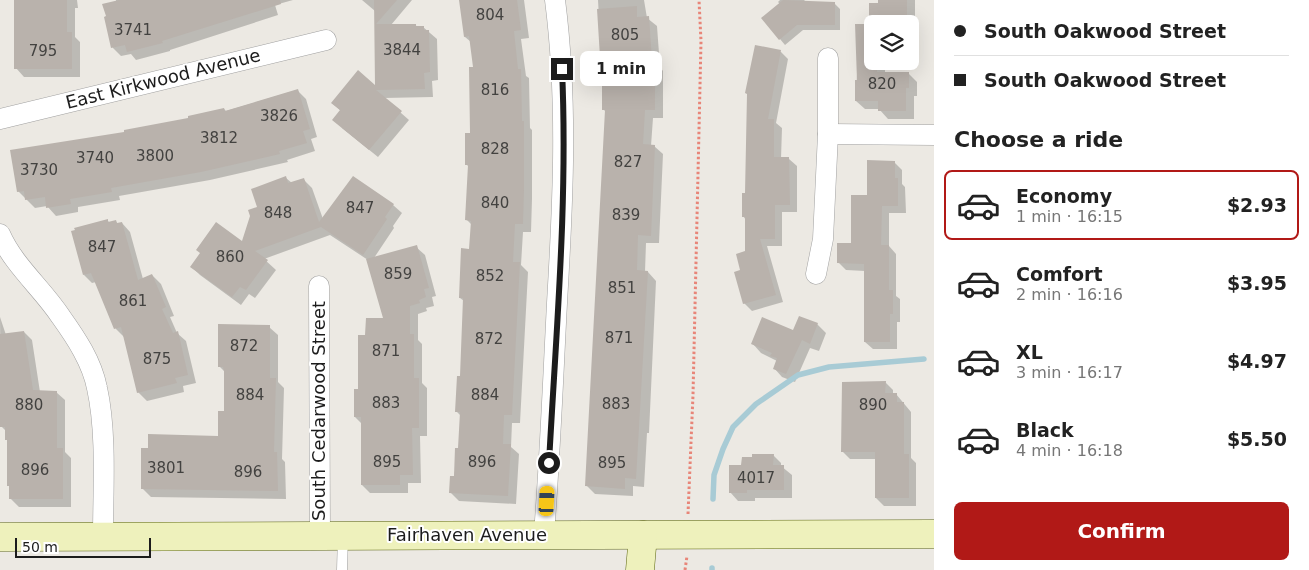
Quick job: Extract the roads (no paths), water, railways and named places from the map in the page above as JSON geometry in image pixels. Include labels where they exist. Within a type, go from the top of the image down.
[{"type":"main road","name":"Fairhaven Avenue","points":[[0,537],[934,534]]},
{"type":"main road","points":[[640,570],[642,535]]},
{"type":"street","points":[[544,534],[562,214],[564,122],[560,34],[555,0]]},
{"type":"street","name":"East Kirkwood Avenue","points":[[0,119],[326,40]]},
{"type":"street","points":[[816,274],[824,240],[828,134],[828,58]]},
{"type":"street","points":[[828,134],[934,135]]},
{"type":"street","points":[[0,234],[24,272],[60,314],[83,350],[97,387],[103,438],[103,536]]},
{"type":"street","name":"South Cedarwood Street","points":[[319,286],[331,535]]},
{"type":"lane","points":[[331,535],[342,570]]},
{"type":"waterway","points":[[713,499],[714,475],[733,427],[756,404],[798,375],[829,367],[924,359]]}]
